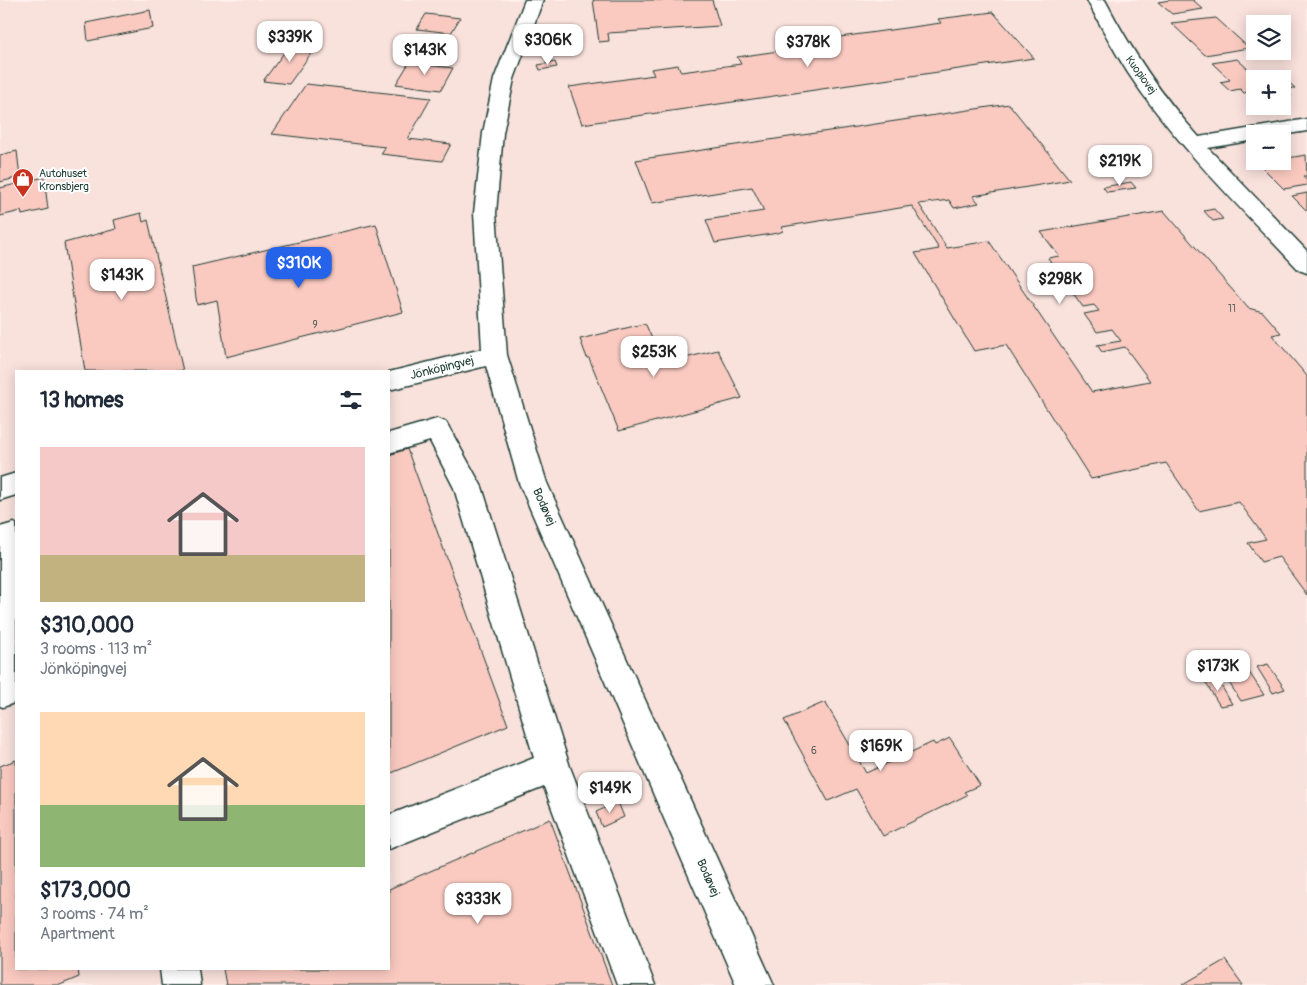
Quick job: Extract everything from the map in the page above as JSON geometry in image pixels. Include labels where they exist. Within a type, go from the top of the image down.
[{"type":"street","name":"Bodøvej","points":[[534,0],[504,79],[493,134],[485,213],[495,355],[533,483],[755,985]]},
{"type":"street","name":"Kuopiovej","points":[[1096,0],[1132,66],[1194,144],[1307,265]]},
{"type":"street","points":[[1194,144],[1307,125]]},
{"type":"street","name":"Jönköpingvej","points":[[390,381],[495,355]]},
{"type":"street","points":[[390,443],[437,429],[468,487],[553,767],[636,985]]},
{"type":"street","points":[[0,489],[15,484]]},
{"type":"street","points":[[0,539],[14,535],[3,692]]},
{"type":"street","points":[[390,832],[553,767]]},
{"type":"street","points":[[179,970],[181,985]]},
{"type":"shaded area","points":[[0,0],[1307,0],[1307,985],[0,985]]},
{"type":"building","points":[[593,0],[712,0],[720,26],[608,33],[609,41],[599,42]]},
{"type":"building","points":[[1193,0],[1203,9],[1172,14],[1158,2]]},
{"type":"building","points":[[150,10],[153,28],[88,41],[86,23]]},
{"type":"building","points":[[993,12],[1034,58],[582,124],[569,87],[654,75],[651,69],[678,65],[681,72],[741,64],[737,57],[785,50],[782,45],[941,23],[938,19]]},
{"type":"building","points":[[426,14],[460,18],[451,33],[417,29]]},
{"type":"building","points":[[1216,18],[1246,45],[1246,48],[1205,55],[1171,23]]},
{"type":"building","points":[[292,42],[317,45],[289,84],[263,81]]},
{"type":"building","points":[[1237,59],[1249,70],[1246,70],[1246,93],[1240,89],[1230,91],[1220,82],[1230,80],[1212,63]]},
{"type":"building","points":[[555,62],[557,67],[540,70],[538,65]]},
{"type":"building","points":[[409,63],[453,68],[441,90],[396,84]]},
{"type":"building","points":[[306,84],[431,98],[408,139],[451,144],[442,161],[381,154],[385,147],[272,134]]},
{"type":"building","points":[[1009,104],[1070,180],[973,196],[979,203],[954,208],[949,200],[919,204],[947,248],[989,241],[1092,392],[1150,381],[1125,347],[1102,352],[1097,345],[1121,341],[1112,329],[1097,332],[1084,314],[1099,311],[1094,305],[1083,307],[1048,258],[1059,256],[1041,232],[1164,211],[1248,308],[1263,312],[1281,333],[1272,335],[1307,376],[1307,595],[1279,557],[1261,562],[1248,543],[1266,539],[1239,502],[1199,511],[1166,463],[1091,479],[1006,345],[974,351],[915,253],[939,249],[912,206],[782,227],[783,231],[778,233],[715,243],[706,220],[764,211],[752,187],[652,203],[636,160]]},
{"type":"building","name":"Autohuset Kronsbjerg","points":[[17,151],[20,177],[0,182],[0,155]]},
{"type":"building","points":[[1306,155],[1307,176],[1303,176],[1307,181],[1307,185],[1284,189],[1265,170],[1291,170],[1291,158]]},
{"type":"building","name":"Autohuset Kronsbjerg","points":[[44,177],[48,209],[22,215],[21,211],[0,216],[0,188]]},
{"type":"building","points":[[1131,182],[1136,188],[1107,192],[1103,187]]},
{"type":"building","points":[[1307,193],[1307,211],[1292,196]]},
{"type":"building","points":[[1214,209],[1223,219],[1213,221],[1204,211]]},
{"type":"building","points":[[141,213],[143,222],[148,220],[183,370],[85,370],[64,243],[116,229],[114,220]]},
{"type":"building","points":[[376,224],[403,312],[226,357],[217,300],[197,305],[192,267]]},
{"type":"building","points":[[643,324],[646,325],[653,341],[650,343],[660,364],[718,350],[742,398],[619,431],[580,339]]},
{"type":"building","points":[[407,449],[508,725],[390,774],[390,455]]},
{"type":"building","points":[[1268,664],[1285,689],[1273,693],[1257,667]]},
{"type":"building","points":[[1247,669],[1264,695],[1241,701],[1224,675]]},
{"type":"building","points":[[1216,677],[1232,704],[1220,706],[1204,680]]},
{"type":"building","points":[[825,702],[866,773],[933,742],[935,745],[950,738],[980,785],[964,792],[967,795],[883,836],[856,789],[828,801],[784,720]]},
{"type":"building","points":[[15,760],[15,970],[78,970],[79,977],[60,985],[0,985],[0,766]]},
{"type":"building","points":[[609,777],[614,791],[592,801],[586,786]]},
{"type":"building","points":[[618,802],[624,817],[602,827],[596,812]]},
{"type":"building","points":[[550,819],[612,985],[226,985],[223,970],[390,970],[390,889]]},
{"type":"building","points":[[1225,960],[1243,985],[1182,985]]},
{"type":"place","name":"Autohuset Kronsbjerg","points":[[23,198]]}]
